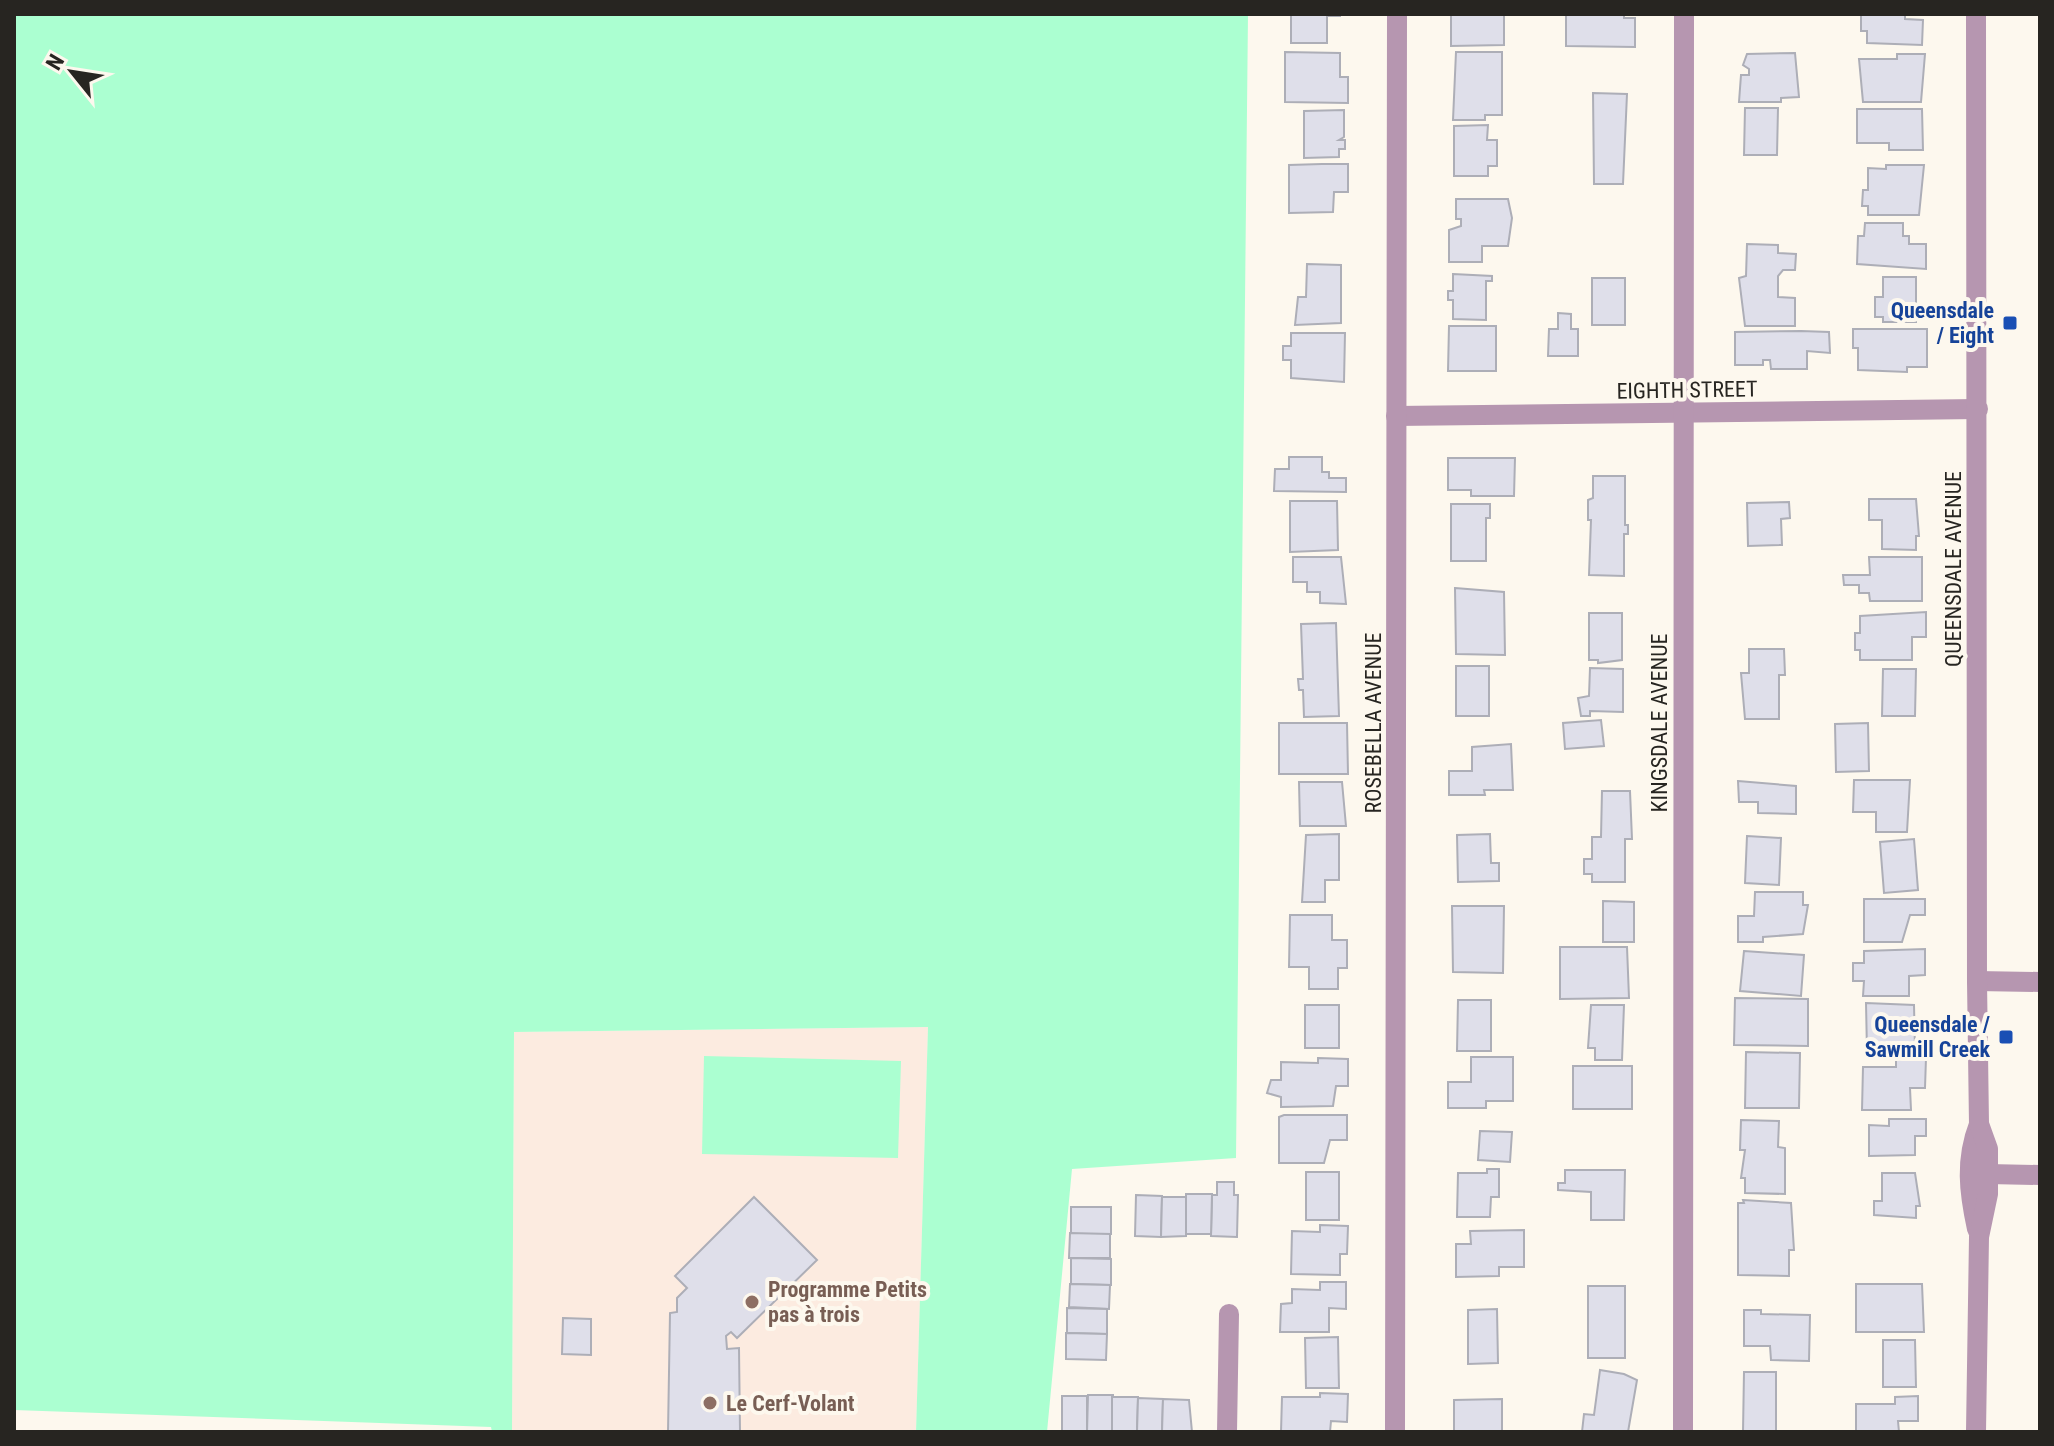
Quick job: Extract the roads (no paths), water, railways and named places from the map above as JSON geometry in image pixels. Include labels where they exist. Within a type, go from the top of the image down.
[{"type":"street","name":"ROSEBELLA AVENUE","points":[[1395,1432],[1398,1272],[1397,14]]},
{"type":"street","name":"KINGSDALE AVENUE","points":[[1683,1432],[1684,14]]},
{"type":"street","name":"QUEENSDALE AVENUE","points":[[1976,14],[1977,981],[1979,1124],[1988,1149],[1988,1174],[1979,1237],[1976,1432]]},
{"type":"street","name":"EIGHTH STREET","points":[[1396,416],[1684,415],[1978,409]]},
{"type":"street","points":[[1977,981],[2040,982]]},
{"type":"street","name":"QUEENSDALE AVENUE","points":[[1979,1124],[1970,1149],[1969,1194],[1979,1237]]},
{"type":"street","points":[[1988,1174],[2040,1175]]},
{"type":"street","points":[[1227,1432],[1229,1314]]},
{"type":"place","name":"Queensdale / Eight","points":[[2010,323]]},
{"type":"place","name":"Queensdale / Sawmill Creek","points":[[2006,1037]]},
{"type":"place","name":"Programme Petits pas à trois","points":[[752,1302]]},
{"type":"place","name":"Le Cerf-Volant","points":[[710,1403]]}]
